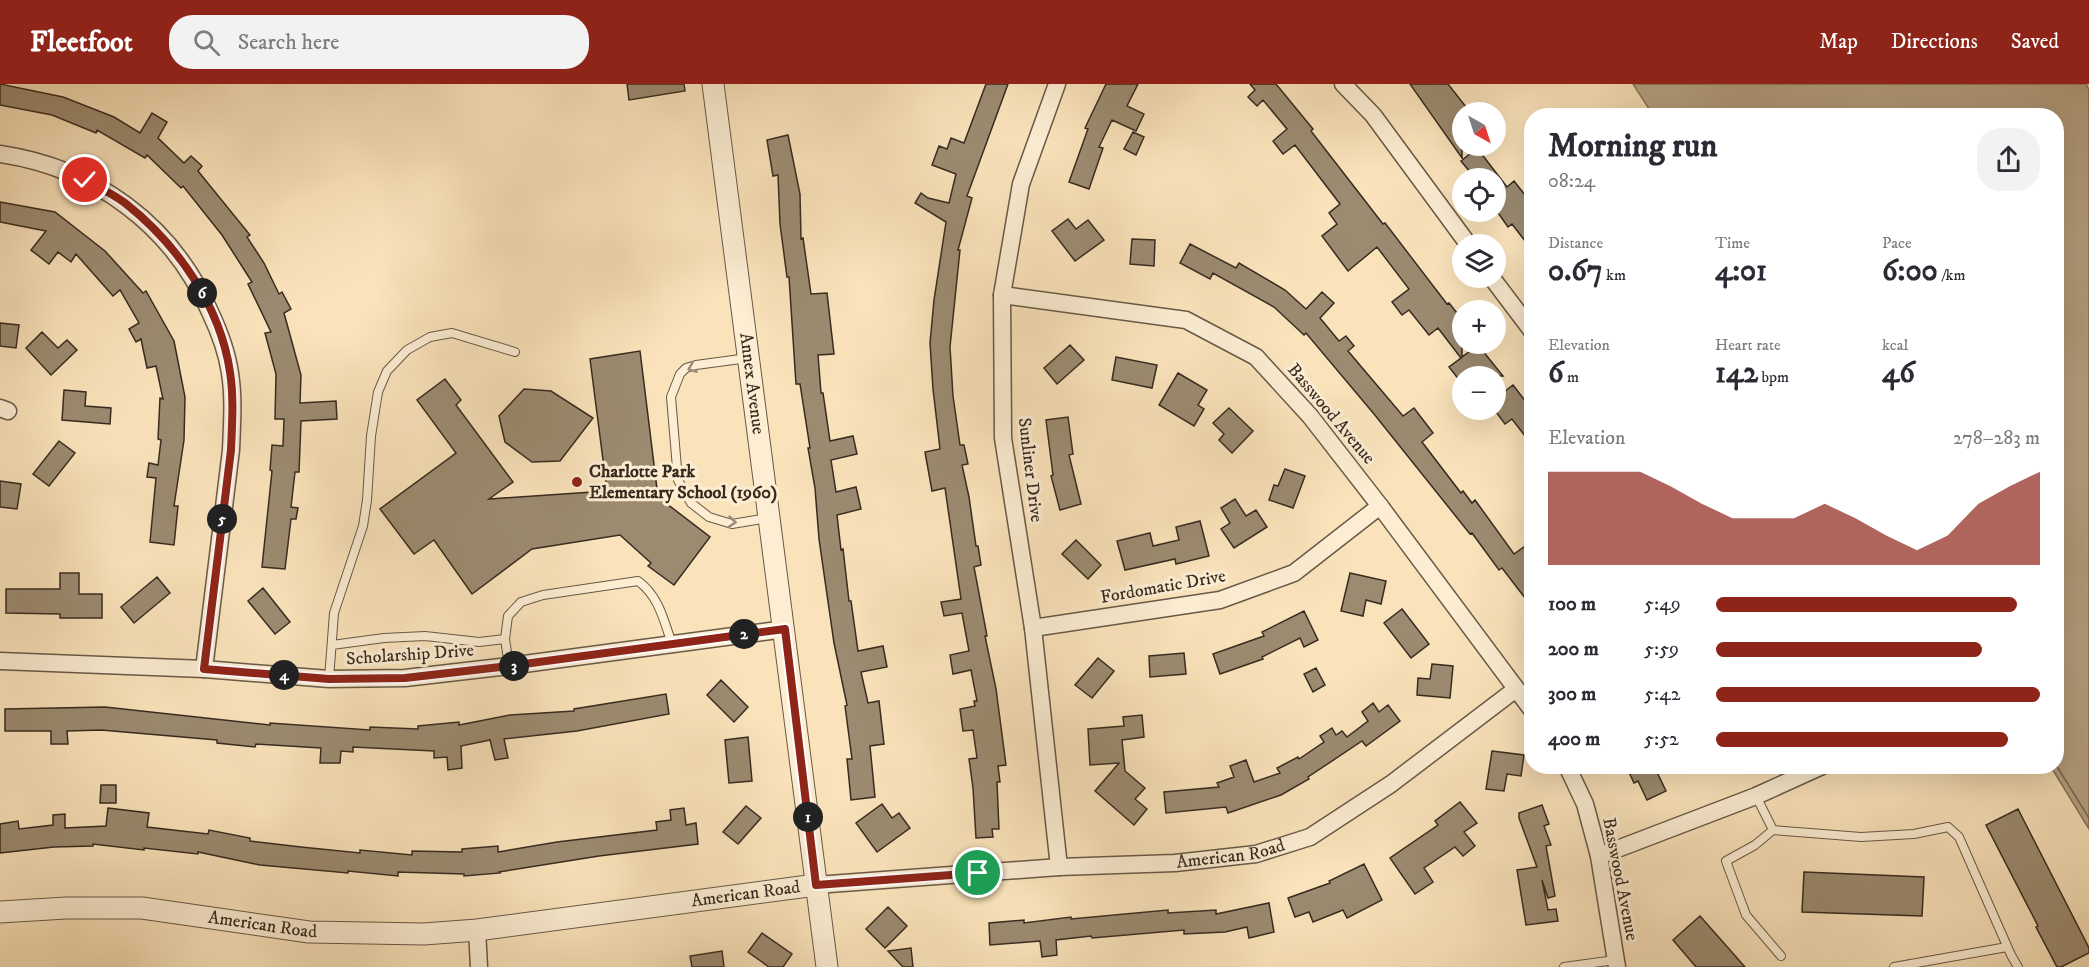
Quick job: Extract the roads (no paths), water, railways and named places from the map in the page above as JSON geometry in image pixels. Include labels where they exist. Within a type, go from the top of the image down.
[{"type":"street","name":"Annex Avenue","points":[[713,84],[827,967]]},
{"type":"street","name":"Sunliner Drive","points":[[1057,84],[1021,184],[1002,296],[1003,438],[1033,628],[1059,867]]},
{"type":"street","points":[[1343,84],[1373,115],[1461,234]]},
{"type":"street","points":[[0,154],[56,167],[85,180],[123,202],[156,230],[182,261],[203,295],[220,334],[230,371],[233,415],[230,462],[204,669]]},
{"type":"street","points":[[1500,288],[1524,320]]},
{"type":"street","name":"Basswood Avenue","points":[[1002,296],[1186,320],[1256,357],[1310,416],[1524,700]]},
{"type":"street","name":"Fordomatic Drive","points":[[1033,628],[1220,600],[1294,573],[1380,506]]},
{"type":"street","name":"Scholarship Drive","points":[[0,661],[204,669],[329,679],[405,678],[785,629]]},
{"type":"street","name":"American Road","points":[[0,912],[66,908],[142,908],[309,932],[424,934],[477,930],[816,885],[1059,867],[1175,862],[1256,854],[1311,837],[1391,784],[1516,689]]},
{"type":"street","name":"Basswood Avenue","points":[[1571,774],[1585,804],[1599,856],[1616,963]]},
{"type":"street","points":[[1599,856],[1756,796],[1804,774]]},
{"type":"street","points":[[477,930],[479,967]]},
{"type":"lane","points":[[329,679],[334,613],[363,526],[371,436],[378,392],[387,371],[407,351],[430,337],[452,333],[515,352]]},
{"type":"lane","points":[[749,357],[696,365],[686,368],[680,374],[671,397],[678,480],[691,503],[709,517],[732,524],[770,518]]},
{"type":"lane","points":[[509,666],[505,639],[508,616],[521,602],[543,595],[638,581],[649,588],[656,600],[672,644]]},
{"type":"lane","points":[[332,645],[384,638],[424,636],[479,642],[505,639]]},
{"type":"lane","points":[[1756,796],[1773,830]]},
{"type":"lane","points":[[1781,956],[1746,915],[1726,861],[1755,845],[1773,830],[1861,837],[1914,834],[1948,827],[1959,837],[2018,967]]},
{"type":"lane","points":[[1894,967],[2007,947]]},
{"type":"lane","points":[[1564,967],[1616,963]]},
{"type":"water","points":[[1633,84],[2086,84],[2089,90],[2089,829],[2055,774],[2064,774],[2064,108],[1648,108]]},
{"type":"place","name":"Charlotte Park Elementary School (1960)","points":[[577,482]]}]
